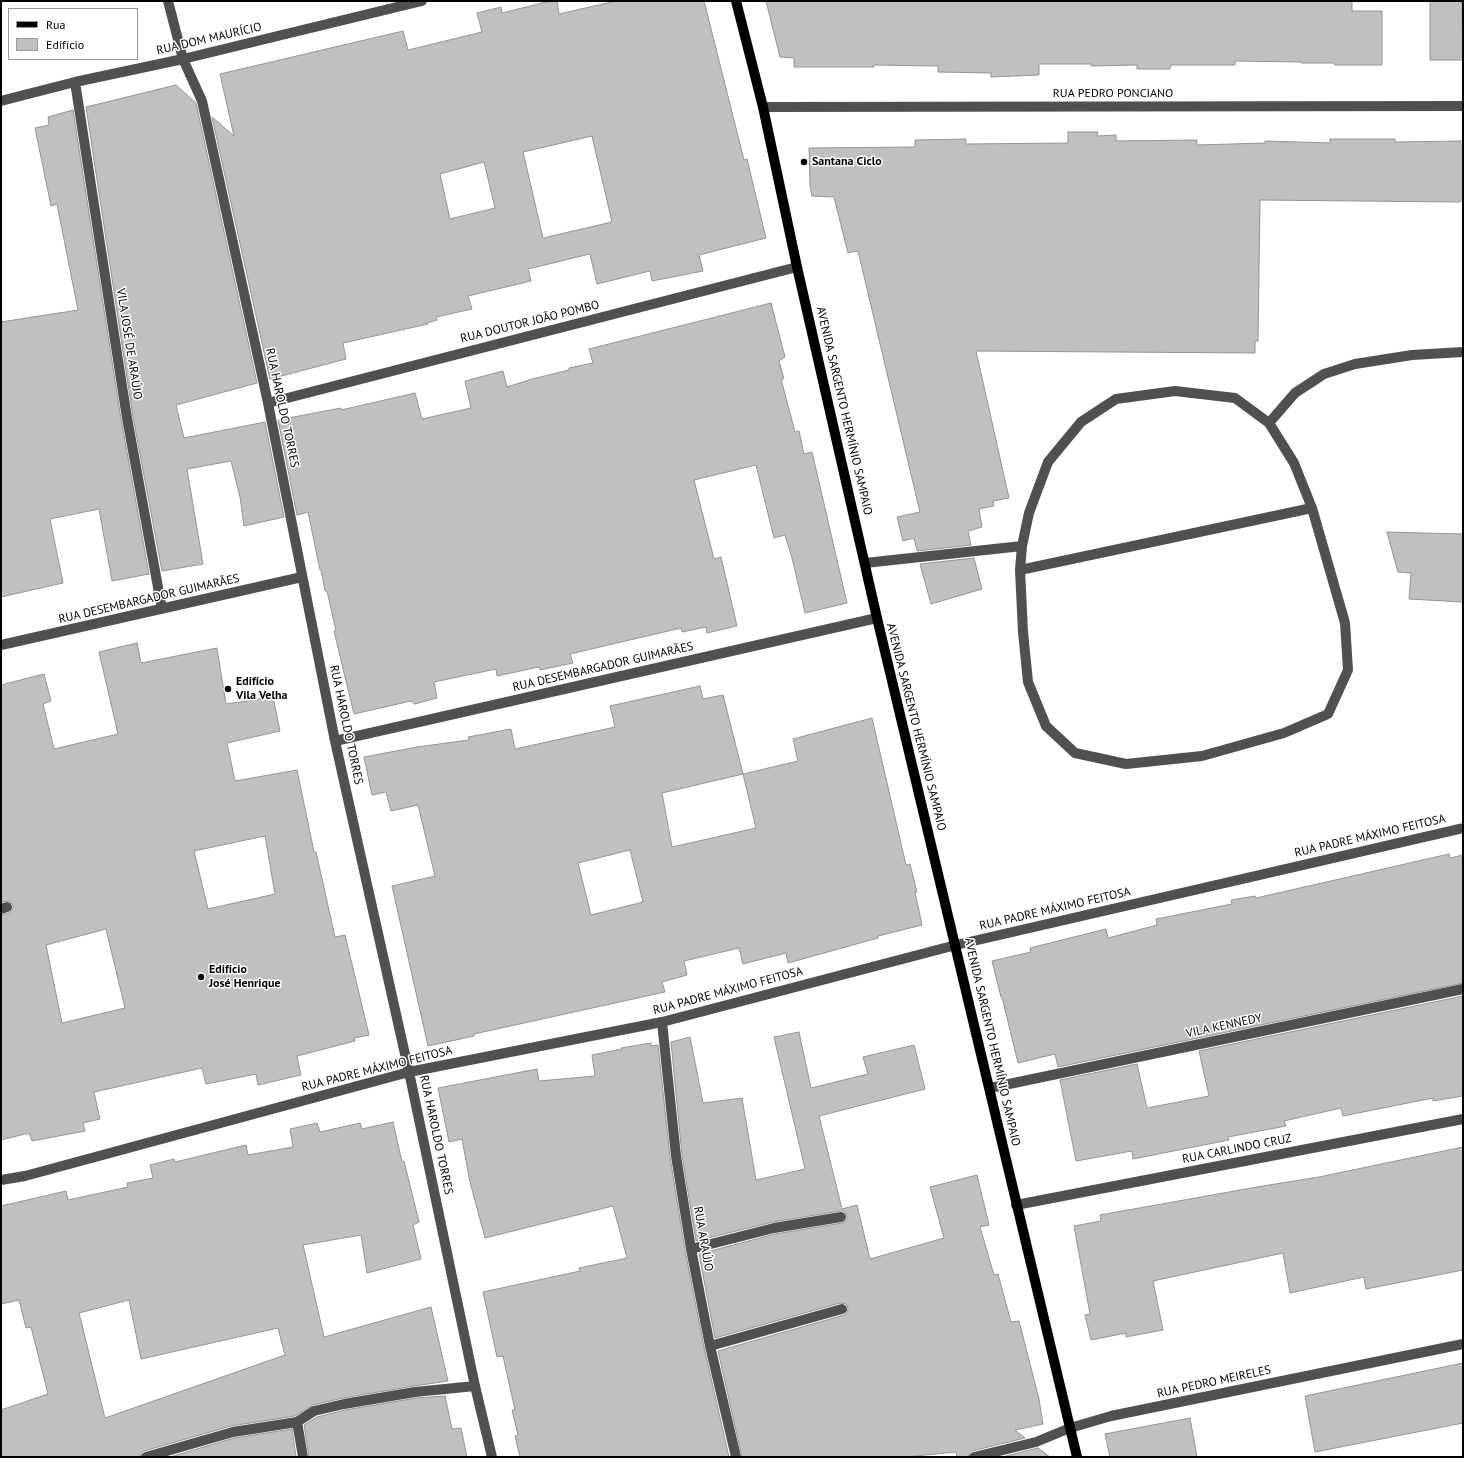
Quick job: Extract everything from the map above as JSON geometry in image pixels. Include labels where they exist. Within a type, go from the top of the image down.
[{"type":"main road","name":"AVENIDA SARGENTO HERMÍNIO SAMPAIO","points":[[736,1],[763,107],[797,266],[877,618],[1077,1457]]},
{"type":"street","name":"RUA HAROLDO TORRES","points":[[168,1],[183,59],[202,101],[268,402],[335,741],[409,1072],[475,1386],[492,1457]]},
{"type":"street","name":"RUA DOM MAURÍCIO","points":[[1,101],[75,82],[183,59],[422,1]]},
{"type":"street","name":"VILA JOSÉ DE ARAÚJO","points":[[75,82],[127,418],[162,609]]},
{"type":"street","name":"RUA PEDRO PONCIANO","points":[[763,107],[1463,106]]},
{"type":"street","name":"RUA DOUTOR JOÃO POMBO","points":[[268,402],[797,266]]},
{"type":"street","points":[[1269,423],[1295,393],[1324,374],[1362,363],[1412,356],[1463,352]]},
{"type":"street","points":[[1175,391],[1235,398],[1269,423],[1294,463],[1312,508],[1345,623],[1348,670],[1328,714],[1284,733],[1202,756],[1126,764],[1075,753],[1046,726],[1028,682],[1023,632],[1020,570],[1022,546],[1029,513],[1048,462],[1081,422],[1116,399],[1175,391]]},
{"type":"street","points":[[1020,570],[1312,508]]},
{"type":"street","points":[[865,563],[1022,546]]},
{"type":"street","name":"RUA DESEMBARGADOR GUIMARÃES","points":[[1,645],[302,577]]},
{"type":"street","name":"RUA DESEMBARGADOR GUIMARÃES","points":[[335,741],[877,618]]},
{"type":"street","name":"RUA PADRE MÁXIMO FEITOSA","points":[[1,1180],[33,1174],[409,1072],[662,1022],[956,945],[1463,828]]},
{"type":"street","name":"VILA KENNEDY","points":[[990,1088],[1463,989]]},
{"type":"street","name":"RUA ARAÚJO","points":[[662,1022],[676,1156],[691,1249],[710,1346],[736,1457]]},
{"type":"street","name":"RUA CARLINDO CRUZ","points":[[1016,1205],[1463,1118]]},
{"type":"street","points":[[691,1249],[774,1228],[840,1217]]},
{"type":"street","points":[[710,1346],[842,1309]]},
{"type":"street","name":"RUA PEDRO MEIRELES","points":[[974,1457],[1036,1442],[1070,1428],[1110,1416],[1463,1344]]},
{"type":"street","points":[[146,1457],[233,1432],[297,1422],[314,1411],[344,1404],[415,1392],[475,1386]]},
{"type":"street","points":[[297,1422],[303,1457]]},
{"type":"building","points":[[550,1],[557,1],[559,14],[616,1],[704,1],[744,160],[747,159],[766,238],[699,255],[703,271],[652,281],[650,271],[597,284],[590,254],[528,269],[531,281],[468,296],[472,309],[436,317],[437,320],[427,323],[428,324],[343,343],[346,359],[270,379],[212,117],[234,136],[220,74],[403,31],[408,50],[482,32],[477,13],[501,7],[502,13]],"holes":[[[592,136],[612,222],[543,238],[523,152]],[[484,162],[495,208],[450,219],[440,174]]]},
{"type":"building","points":[[766,1],[1352,1],[1352,11],[1382,11],[1382,65],[1335,65],[1334,63],[1235,61],[1235,65],[1171,65],[1170,69],[1137,69],[1137,65],[1091,66],[1091,64],[1039,64],[1039,75],[991,77],[991,73],[938,72],[938,66],[874,65],[874,67],[794,67],[794,58],[780,57]]},
{"type":"building","points":[[1430,1],[1462,1],[1463,60],[1430,60]]},
{"type":"building","points":[[176,85],[196,103],[257,383],[176,405],[184,438],[265,422],[284,517],[244,526],[240,497],[231,461],[187,469],[203,564],[162,571],[133,417],[86,107]]},
{"type":"building","points":[[73,110],[121,419],[149,574],[112,581],[99,509],[50,519],[63,583],[1,597],[1,322],[78,310],[57,204],[51,206],[35,128],[49,125],[48,117]]},
{"type":"building","points":[[1068,132],[1098,132],[1097,136],[1116,135],[1116,141],[1197,140],[1197,145],[1265,143],[1265,141],[1330,143],[1330,139],[1395,139],[1395,142],[1463,141],[1463,200],[1460,202],[1260,200],[1258,341],[1255,341],[1255,353],[976,351],[1009,498],[993,501],[994,506],[979,509],[982,527],[968,531],[971,545],[917,551],[914,538],[903,541],[897,517],[920,512],[858,251],[848,253],[834,197],[812,196],[810,186],[809,148],[915,147],[915,140],[966,139],[966,144],[1068,143]]},
{"type":"building","points":[[771,303],[785,357],[779,361],[784,379],[781,379],[795,432],[799,431],[804,454],[812,452],[847,603],[805,613],[785,535],[774,538],[756,465],[694,480],[714,559],[721,557],[737,626],[707,633],[706,627],[682,632],[681,628],[570,654],[573,663],[540,670],[539,667],[497,676],[496,669],[434,682],[437,698],[415,704],[411,701],[354,714],[308,512],[297,515],[278,420],[341,408],[341,410],[415,393],[422,419],[471,408],[465,381],[503,371],[507,387],[569,370],[569,368],[593,363],[589,349]]},
{"type":"building","points":[[1387,532],[1463,534],[1463,602],[1409,599],[1411,573],[1398,572]]},
{"type":"building","points":[[974,558],[982,589],[931,604],[920,564]]},
{"type":"building","points":[[137,643],[141,663],[217,648],[226,704],[273,697],[280,731],[227,743],[235,781],[297,770],[314,852],[316,852],[335,937],[345,935],[369,1035],[354,1038],[355,1041],[297,1056],[301,1075],[258,1085],[256,1074],[206,1084],[202,1068],[94,1092],[100,1119],[83,1123],[85,1131],[32,1141],[29,1133],[1,1140],[1,915],[9,913],[13,908],[13,905],[9,901],[1,902],[1,685],[44,674],[51,701],[43,704],[54,749],[118,734],[99,652]],"holes":[[[265,836],[275,894],[208,909],[194,851]],[[106,929],[125,1008],[62,1023],[46,945]]]},
{"type":"building","points":[[700,686],[703,699],[723,695],[743,774],[798,761],[793,739],[872,718],[906,865],[910,864],[917,892],[915,892],[922,925],[878,936],[878,938],[788,963],[786,953],[743,964],[739,948],[684,961],[687,975],[662,982],[665,992],[474,1034],[474,1036],[428,1046],[392,886],[435,876],[418,805],[391,811],[386,792],[372,795],[364,757],[417,747],[469,740],[468,737],[511,729],[515,749],[615,727],[610,706]],"holes":[[[743,774],[756,828],[672,847],[662,793]],[[630,850],[643,902],[591,915],[578,863]]]},
{"type":"building","points":[[1449,854],[1450,858],[1463,855],[1463,983],[1058,1067],[1055,1054],[1018,1063],[992,961],[1031,952],[1030,948],[1106,929],[1108,938],[1157,925],[1156,919],[1232,904],[1231,900],[1255,896],[1256,898]]},
{"type":"building","points":[[1463,996],[1463,1096],[1433,1101],[1433,1098],[1343,1116],[1341,1108],[1284,1121],[1286,1126],[1228,1137],[1229,1140],[1133,1159],[1132,1151],[1076,1161],[1060,1080],[1137,1064],[1147,1108],[1209,1096],[1199,1051]]},
{"type":"building","points":[[799,1032],[811,1088],[868,1074],[863,1057],[914,1045],[925,1089],[819,1116],[842,1209],[857,1205],[870,1259],[944,1238],[930,1187],[977,1175],[989,1225],[980,1227],[994,1275],[998,1274],[1011,1322],[1019,1321],[1039,1399],[1043,1424],[1015,1430],[1025,1438],[972,1451],[969,1453],[968,1457],[957,1457],[956,1452],[905,1457],[742,1457],[718,1351],[844,1315],[847,1313],[848,1308],[846,1304],[840,1303],[715,1338],[699,1254],[775,1234],[842,1223],[847,1220],[847,1216],[844,1211],[840,1211],[773,1222],[696,1241],[682,1155],[671,1042],[690,1037],[703,1103],[742,1098],[756,1180],[805,1169],[774,1037]]},
{"type":"building","points":[[651,1043],[651,1046],[658,1045],[670,1157],[685,1250],[704,1347],[729,1457],[520,1457],[515,1436],[518,1435],[512,1410],[515,1410],[503,1356],[497,1357],[483,1292],[580,1271],[579,1268],[627,1258],[613,1206],[485,1238],[470,1182],[462,1139],[449,1142],[438,1088],[537,1069],[539,1081],[595,1076],[592,1055]]},
{"type":"building","points":[[393,1122],[402,1162],[404,1161],[419,1222],[413,1225],[421,1259],[367,1273],[361,1235],[303,1245],[324,1337],[431,1307],[448,1381],[343,1398],[313,1405],[295,1416],[231,1426],[144,1451],[141,1453],[140,1457],[1,1457],[1,1410],[48,1394],[31,1327],[26,1328],[19,1300],[1,1304],[1,1206],[66,1191],[68,1200],[128,1187],[127,1183],[153,1178],[150,1165],[174,1159],[175,1162],[246,1145],[248,1155],[293,1147],[290,1129],[317,1123],[320,1132],[360,1123],[362,1129]],"holes":[[[129,1300],[141,1359],[278,1328],[285,1355],[105,1418],[79,1313]]]},
{"type":"building","points":[[1463,1147],[1463,1270],[1366,1289],[1364,1277],[1290,1293],[1283,1253],[1153,1281],[1163,1330],[1126,1337],[1126,1333],[1091,1340],[1085,1315],[1090,1314],[1074,1226],[1101,1221],[1100,1215],[1319,1177]]},
{"type":"building","points":[[1463,1363],[1463,1423],[1315,1452],[1305,1396]]},
{"type":"building","points":[[445,1396],[452,1429],[461,1428],[467,1457],[309,1457],[304,1425],[317,1417],[345,1410],[416,1398]]},
{"type":"building","points":[[1190,1418],[1197,1457],[1110,1457],[1105,1434]]},
{"type":"building","points":[[292,1429],[296,1457],[170,1457],[234,1438]]},
{"type":"building","points":[[1038,1448],[1050,1457],[1002,1457]]},
{"type":"place","name":"Santana Ciclo","points":[[804,162]]},
{"type":"place","name":"Edifício Vila Velha","points":[[228,689]]},
{"type":"place","name":"Edifício José Henrique","points":[[201,977]]}]
